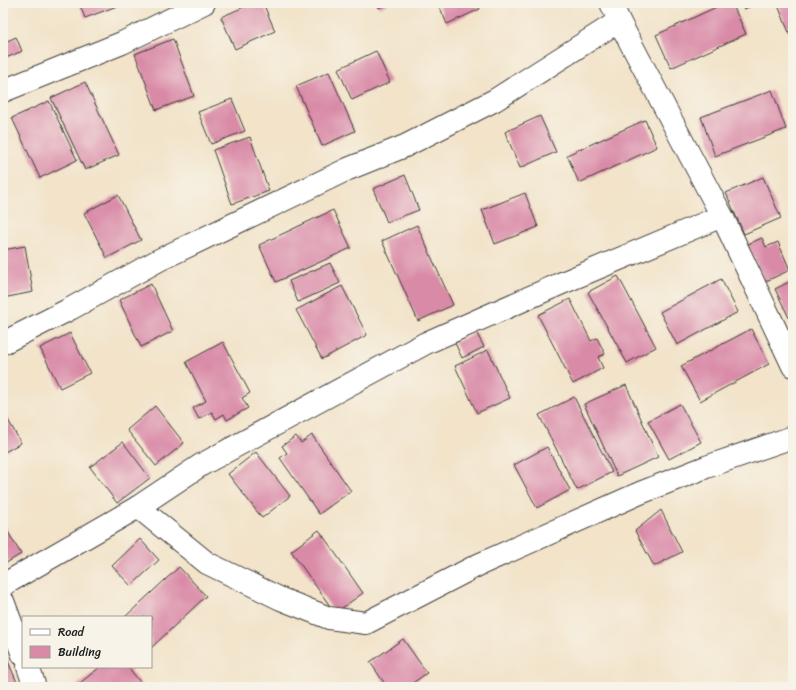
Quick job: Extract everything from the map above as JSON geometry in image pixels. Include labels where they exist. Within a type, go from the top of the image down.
[{"type":"street","points":[[3,91],[122,43],[204,3]]},
{"type":"street","points":[[3,343],[159,260],[348,169],[405,146],[495,100],[615,12],[722,216],[793,366]]},
{"type":"street","points":[[3,585],[138,507],[201,465],[426,343],[562,283],[722,216]]},
{"type":"street","points":[[138,507],[207,563],[281,599],[329,618],[366,623],[478,565],[640,493],[706,467],[793,437]]},
{"type":"street","points":[[3,601],[22,651]]},
{"type":"street","points":[[28,668],[35,687]]},
{"type":"building","points":[[79,3],[116,3],[117,6],[85,18]]},
{"type":"building","points":[[253,3],[263,3],[275,31],[235,49],[221,17]]},
{"type":"building","points":[[377,3],[390,3],[379,8]]},
{"type":"building","points":[[438,3],[477,3],[480,9],[447,24]]},
{"type":"building","points":[[725,3],[732,3],[746,34],[671,68],[656,35]]},
{"type":"building","points":[[741,3],[759,3],[744,9]]},
{"type":"building","points":[[777,3],[793,3],[793,33],[790,35]]},
{"type":"building","points":[[16,37],[22,51],[6,58],[3,51],[3,43]]},
{"type":"building","points":[[173,39],[194,96],[156,110],[135,54]]},
{"type":"building","points":[[376,51],[390,82],[352,100],[338,69]]},
{"type":"building","points":[[329,72],[355,131],[322,146],[296,86]]},
{"type":"building","points":[[85,82],[119,155],[85,170],[51,98]]},
{"type":"building","points":[[772,90],[786,129],[715,156],[701,117]]},
{"type":"building","points":[[232,99],[245,131],[211,144],[198,112]]},
{"type":"building","points":[[49,101],[77,160],[40,178],[12,118]]},
{"type":"building","points":[[540,116],[556,152],[520,168],[505,132]]},
{"type":"building","points":[[645,120],[657,147],[579,183],[567,155]]},
{"type":"building","points":[[250,137],[269,191],[232,204],[213,150]]},
{"type":"building","points":[[405,175],[419,210],[387,222],[373,189]]},
{"type":"building","points":[[763,177],[781,218],[744,234],[726,193]]},
{"type":"building","points":[[525,193],[538,227],[495,244],[482,210]]},
{"type":"building","points":[[118,195],[141,240],[107,258],[84,213]]},
{"type":"building","points":[[333,210],[351,248],[276,282],[259,245]]},
{"type":"building","points":[[417,225],[453,305],[418,321],[382,241]]},
{"type":"building","points":[[762,238],[766,247],[778,242],[790,270],[764,282],[748,244]]},
{"type":"building","points":[[25,246],[33,292],[3,298],[3,250]]},
{"type":"building","points":[[330,263],[340,283],[298,302],[289,281]]},
{"type":"building","points":[[618,276],[656,347],[627,363],[588,292]]},
{"type":"building","points":[[721,279],[738,312],[677,345],[660,312]]},
{"type":"building","points":[[793,280],[793,323],[792,324],[775,289]]},
{"type":"building","points":[[151,284],[173,331],[141,347],[119,300]]},
{"type":"building","points":[[342,286],[367,335],[322,359],[296,310]]},
{"type":"building","points":[[570,299],[591,341],[597,338],[605,354],[598,357],[603,368],[573,384],[538,315]]},
{"type":"building","points":[[751,329],[769,364],[700,401],[681,366]]},
{"type":"building","points":[[476,332],[484,347],[462,358],[455,343]]},
{"type":"building","points":[[70,333],[90,373],[60,388],[40,348]]},
{"type":"building","points":[[223,342],[250,393],[242,398],[248,408],[227,420],[224,414],[216,419],[212,412],[199,419],[193,408],[206,401],[186,362]]},
{"type":"building","points":[[488,350],[510,398],[477,413],[455,366]]},
{"type":"building","points":[[626,385],[658,457],[617,476],[584,404]]},
{"type":"building","points":[[574,397],[612,472],[577,490],[539,415]]},
{"type":"building","points":[[680,404],[701,442],[669,459],[648,421]]},
{"type":"building","points":[[155,406],[184,443],[156,466],[127,430]]},
{"type":"building","points":[[3,411],[21,443],[3,453]]},
{"type":"building","points":[[312,435],[351,491],[319,514],[280,458],[287,453],[282,446],[296,436],[301,443]]},
{"type":"building","points":[[123,442],[150,478],[117,503],[90,467]]},
{"type":"building","points":[[547,447],[570,490],[537,508],[514,465]]},
{"type":"building","points":[[256,452],[290,496],[262,518],[228,474]]},
{"type":"building","points":[[661,510],[682,552],[654,566],[635,531]]},
{"type":"building","points":[[5,527],[21,554],[3,565],[3,528]]},
{"type":"building","points":[[319,530],[363,593],[335,613],[291,551]]},
{"type":"building","points":[[140,539],[159,560],[131,586],[112,566]]},
{"type":"building","points":[[179,567],[206,596],[152,647],[152,616],[126,616]]},
{"type":"building","points":[[403,639],[427,673],[407,687],[387,687],[370,662]]},
{"type":"building","points":[[3,650],[19,687],[3,687]]},
{"type":"building","points":[[99,668],[129,668],[144,687],[75,687]]}]
